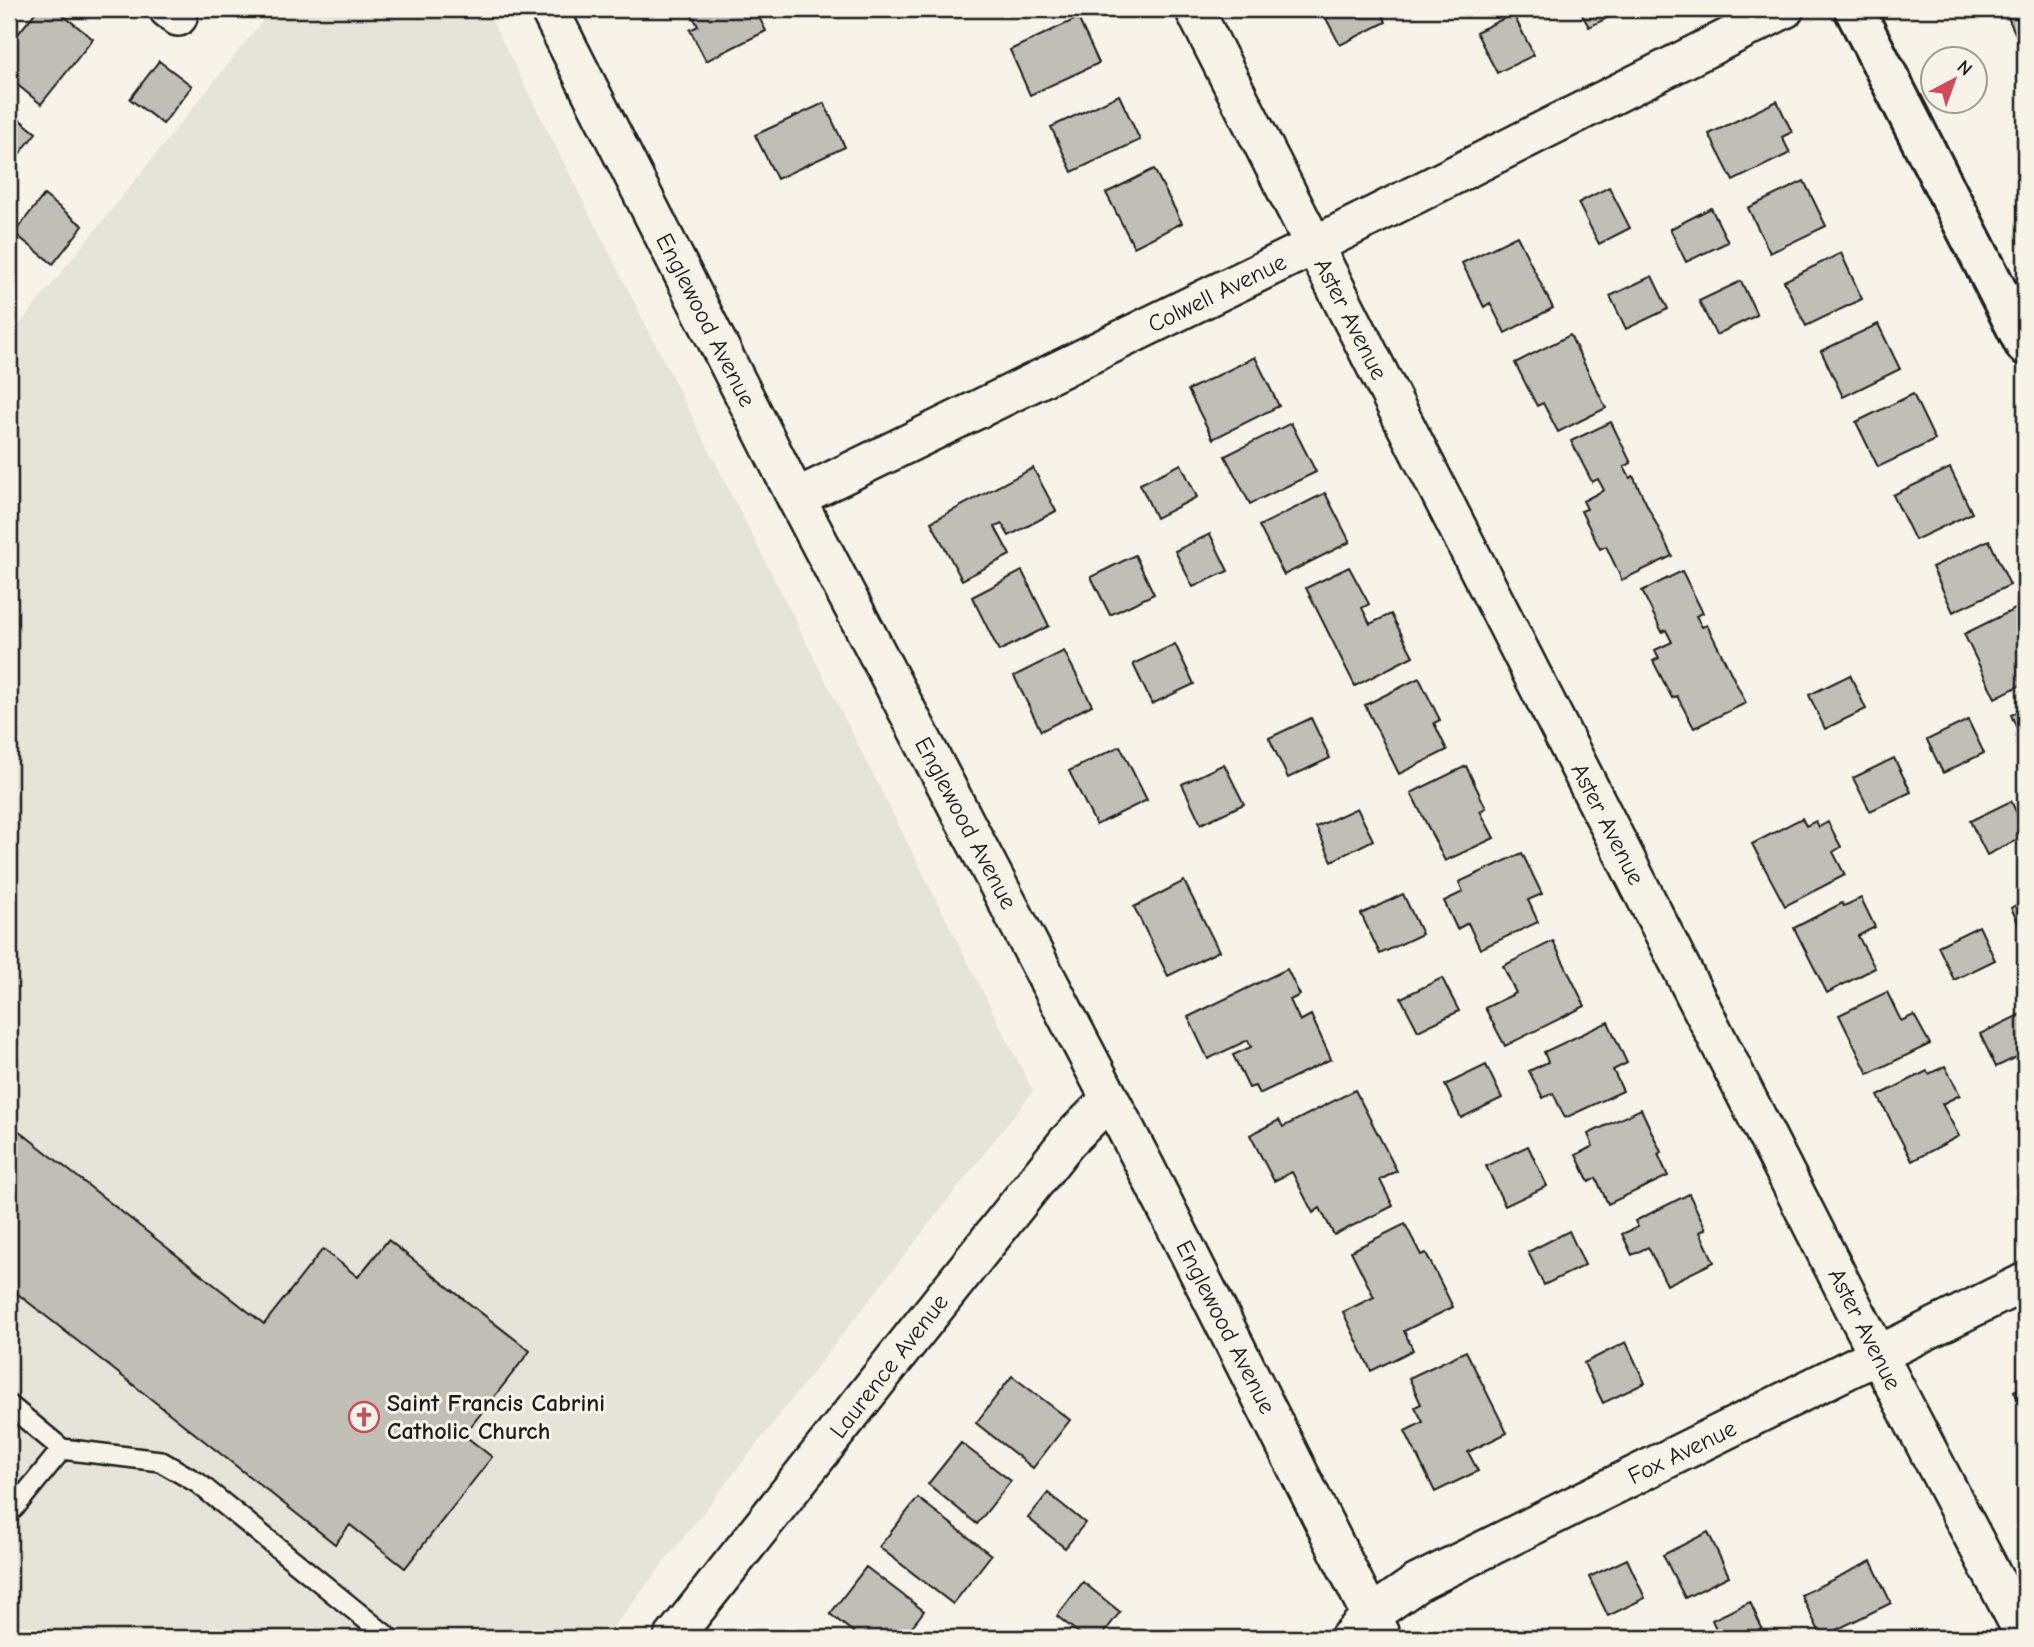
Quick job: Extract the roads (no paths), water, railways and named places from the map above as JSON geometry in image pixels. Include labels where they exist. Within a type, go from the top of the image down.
[{"type":"street","name":"Englewood Avenue","points":[[549,9],[796,498],[1110,1099],[1368,1630]]},
{"type":"street","name":"Aster Avenue","points":[[1194,9],[1878,1355],[2025,1637]]},
{"type":"street","name":"Colwell Avenue","points":[[796,498],[1313,246],[1785,9]]},
{"type":"street","points":[[1854,9],[2025,345]]},
{"type":"street","name":"Laurence Avenue","points":[[673,1638],[1067,1142],[1110,1099]]},
{"type":"street","name":"Fox Avenue","points":[[1368,1630],[1416,1583],[2025,1282]]},
{"type":"lane","points":[[9,1405],[62,1449],[160,1461],[198,1483],[385,1637]]},
{"type":"lane","points":[[9,1510],[14,1508],[62,1449]]},
{"type":"place","name":"Saint Francis Cabrini Catholic Church","points":[[364,1417]]}]
